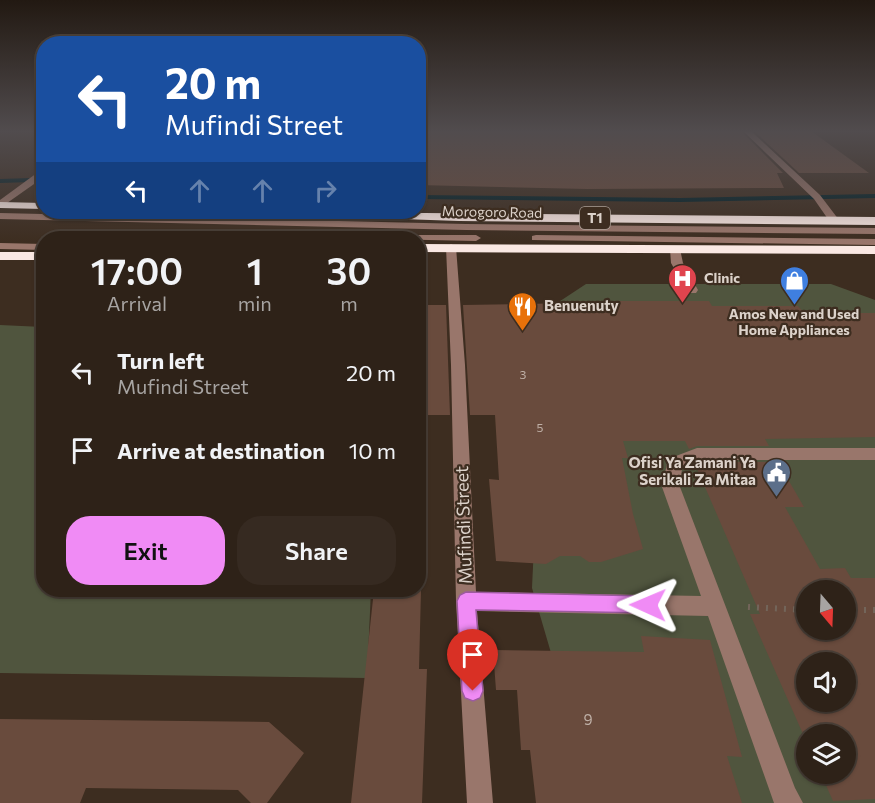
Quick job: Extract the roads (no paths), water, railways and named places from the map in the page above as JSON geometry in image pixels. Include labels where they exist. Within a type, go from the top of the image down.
[{"type":"highway","points":[[0,205],[36,206]]},
{"type":"highway","name":"Morogoro Road","points":[[426,215],[459,217],[830,215],[875,220]]},
{"type":"highway","name":"T1","points":[[426,248],[875,250]]},
{"type":"highway","points":[[0,256],[36,256]]},
{"type":"street","points":[[787,168],[816,196],[830,215]]},
{"type":"street","points":[[0,205],[36,178]]},
{"type":"street","name":"Morogoro Road","points":[[0,216],[36,217]]},
{"type":"street","name":"Morogoro Road","points":[[127,219],[466,227],[875,231]]},
{"type":"street","name":"Morogoro Road","points":[[426,238],[875,242]]},
{"type":"street","points":[[0,246],[36,247]]},
{"type":"street","name":"Mufindi Street","points":[[451,247],[458,365],[466,601],[480,803]]},
{"type":"street","points":[[675,249],[677,263],[692,290]]},
{"type":"street","points":[[790,803],[785,797],[671,487],[674,464],[697,454],[875,454]]},
{"type":"street","points":[[466,601],[716,606]]},
{"type":"waterway","points":[[0,181],[36,182]]},
{"type":"waterway","points":[[426,197],[680,200],[875,196]]},
{"type":"place","name":"Clinic","points":[[683,304]]},
{"type":"place","name":"Amos New and Used Home Appliances","points":[[794,306]]},
{"type":"place","name":"Benuenuty","points":[[523,332]]},
{"type":"place","name":"Ofisi Ya Zamani Ya Serikali Za Mitaa","points":[[777,498]]}]
